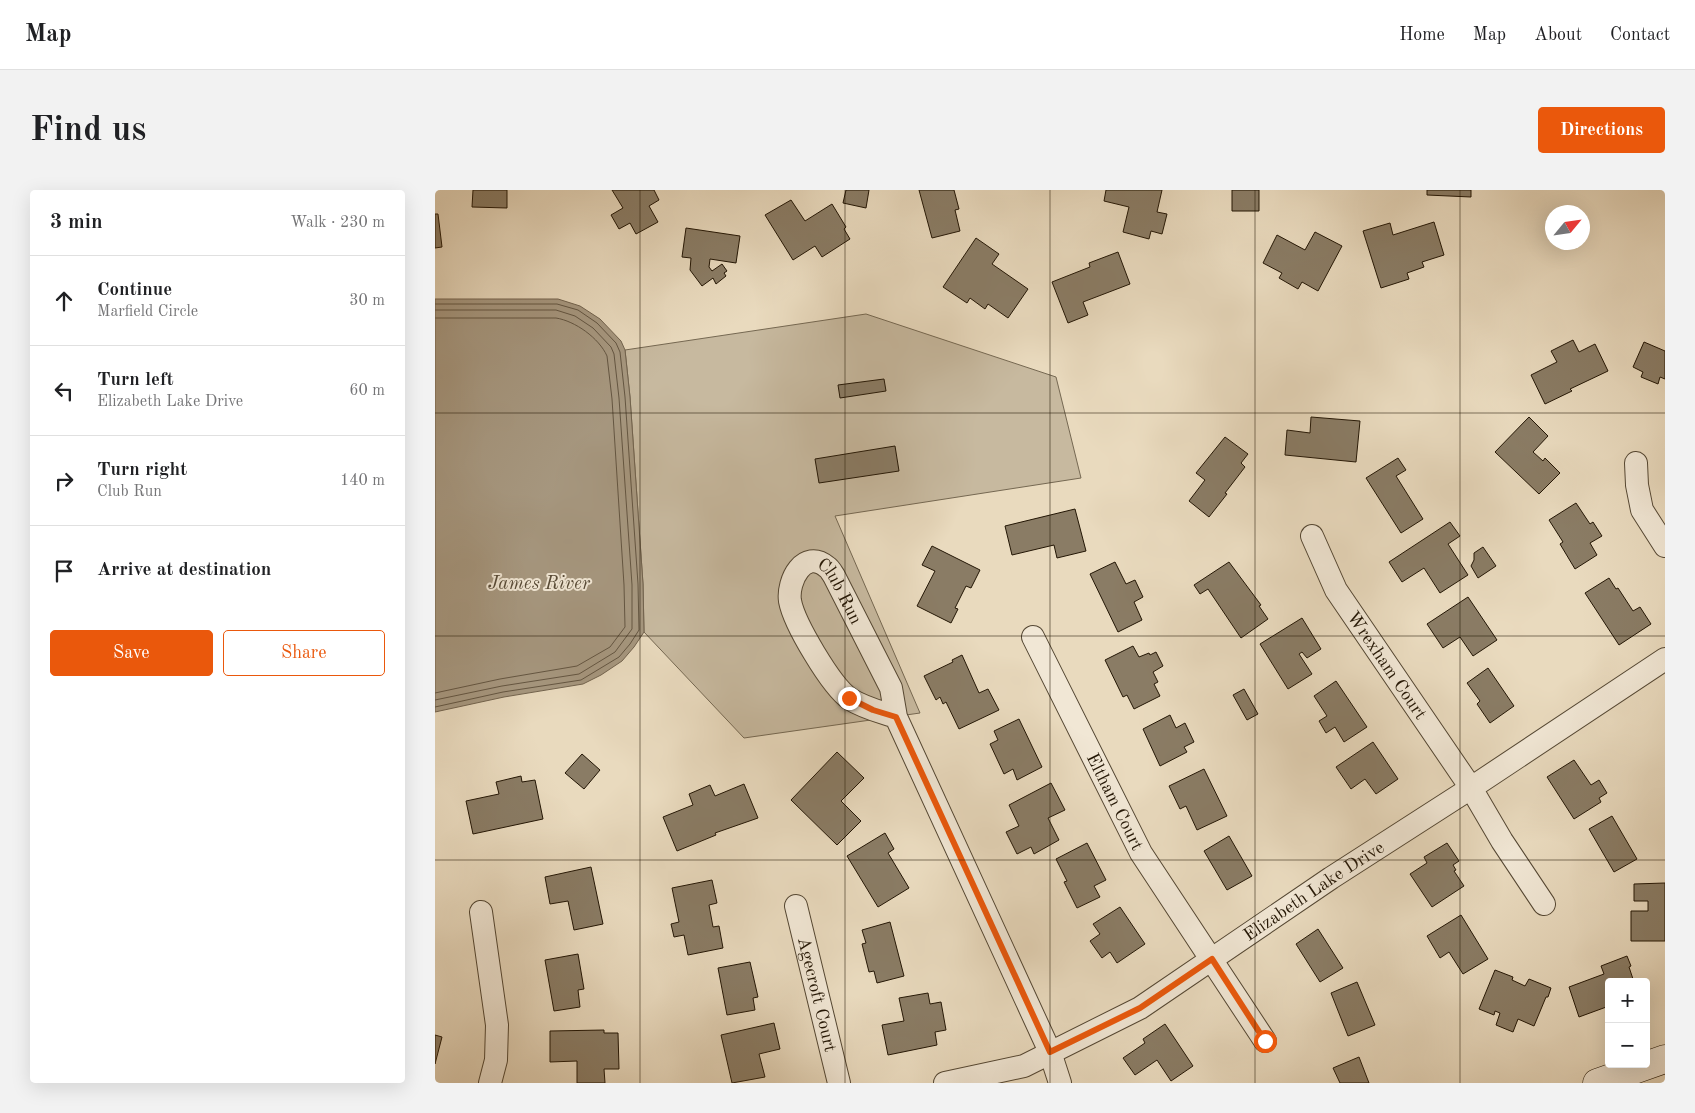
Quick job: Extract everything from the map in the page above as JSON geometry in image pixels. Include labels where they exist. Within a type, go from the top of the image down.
[{"type":"main road","points":[[1597,1083],[1665,1059]]},
{"type":"street","points":[[1636,463],[1637,485],[1642,510],[1665,546]]},
{"type":"street","name":"Wrexham Court","points":[[1312,536],[1336,590],[1471,788],[1501,840],[1544,904]]},
{"type":"street","name":"Club Run","points":[[896,717],[873,710],[849,698],[838,688],[820,662],[800,625],[791,601],[791,583],[797,569],[807,563],[816,562],[827,566],[834,576],[891,688],[896,717],[1050,1052],[1060,1083]]},
{"type":"street","name":"Eltham Court","points":[[1033,636],[1141,852],[1265,1041]]},
{"type":"street","name":"Elizabeth Lake Drive","points":[[945,1083],[1024,1066],[1140,1008],[1331,878],[1471,788],[1665,659]]},
{"type":"street","name":"Agecroft Court","points":[[797,906],[839,1083]]},
{"type":"street","points":[[481,912],[497,1025],[496,1060],[490,1083]]},
{"type":"shaded area","points":[[866,314],[1056,377],[1081,478],[835,516],[920,713],[744,738],[644,632],[643,584],[625,350]]},
{"type":"water","name":"James River","points":[[435,299],[558,299],[580,306],[600,319],[621,341],[625,350],[630,397],[643,584],[644,632],[622,661],[583,684],[504,697],[435,712]]},
{"type":"building","points":[[473,190],[507,190],[507,208],[472,207]]},
{"type":"building","points":[[612,190],[654,190],[659,200],[649,206],[658,222],[636,234],[630,223],[619,229],[611,215],[623,208]]},
{"type":"building","points":[[846,190],[869,190],[866,208],[843,203]]},
{"type":"building","points":[[919,190],[954,190],[959,209],[955,210],[960,231],[932,238]]},
{"type":"building","points":[[1106,190],[1162,190],[1157,212],[1167,214],[1162,234],[1151,231],[1149,239],[1123,232],[1129,207],[1104,201]]},
{"type":"building","points":[[1232,190],[1259,190],[1259,211],[1232,211]]},
{"type":"building","points":[[1427,190],[1471,190],[1471,197],[1427,195]]},
{"type":"building","points":[[791,200],[805,221],[832,204],[846,227],[844,229],[850,239],[822,257],[815,246],[793,260],[765,215]]},
{"type":"building","points":[[435,214],[438,214],[442,247],[435,248]]},
{"type":"building","points":[[1434,222],[1444,255],[1422,262],[1424,267],[1407,273],[1409,279],[1381,288],[1363,231],[1390,223],[1393,235]]},
{"type":"building","points":[[686,228],[740,236],[736,263],[710,259],[709,267],[712,271],[722,264],[727,271],[724,273],[726,276],[716,284],[713,278],[702,286],[690,270],[691,258],[682,257]]},
{"type":"building","points":[[1315,232],[1342,246],[1318,291],[1302,282],[1298,289],[1279,278],[1282,273],[1263,263],[1277,235],[1305,250]]},
{"type":"building","points":[[976,238],[999,254],[992,264],[1028,289],[1008,318],[988,304],[985,309],[970,298],[967,303],[943,287]]},
{"type":"building","points":[[1118,252],[1130,284],[1083,302],[1088,315],[1068,323],[1052,282],[1090,267],[1089,263]]},
{"type":"building","points":[[1573,340],[1579,352],[1595,344],[1608,371],[1570,389],[1572,391],[1545,404],[1531,375],[1557,362],[1551,351]]},
{"type":"building","points":[[1644,342],[1665,351],[1665,379],[1660,377],[1658,384],[1641,377],[1643,372],[1633,367]]},
{"type":"building","points":[[884,379],[886,391],[840,398],[838,385]]},
{"type":"building","points":[[1311,417],[1360,421],[1356,462],[1285,455],[1287,430],[1310,433]]},
{"type":"building","points":[[1529,417],[1548,436],[1533,452],[1543,461],[1545,458],[1560,473],[1539,494],[1495,452]]},
{"type":"building","points":[[1225,437],[1248,454],[1241,463],[1245,467],[1209,517],[1189,501],[1205,480],[1196,473]]},
{"type":"building","points":[[895,446],[899,471],[819,483],[815,459]]},
{"type":"building","points":[[1398,458],[1406,470],[1396,476],[1423,519],[1401,533],[1366,478]]},
{"type":"building","points":[[1576,503],[1590,524],[1593,522],[1602,536],[1590,543],[1597,555],[1575,569],[1560,544],[1563,542],[1549,520]]},
{"type":"building","points":[[1075,509],[1086,551],[1057,558],[1054,545],[1012,555],[1005,526]]},
{"type":"building","points":[[1450,522],[1460,536],[1448,544],[1468,575],[1440,593],[1424,568],[1402,582],[1389,562]]},
{"type":"building","points":[[932,546],[980,570],[971,588],[966,586],[955,608],[958,609],[951,623],[917,606],[935,571],[922,565]]},
{"type":"building","points":[[1483,547],[1496,566],[1478,578],[1471,566],[1474,560],[1474,553]]},
{"type":"building","points":[[1115,562],[1126,584],[1135,580],[1143,597],[1134,602],[1142,620],[1118,632],[1090,574]]},
{"type":"building","points":[[1229,562],[1261,605],[1259,606],[1268,619],[1241,638],[1208,589],[1200,594],[1194,585]]},
{"type":"building","points":[[1609,578],[1633,611],[1640,607],[1651,624],[1619,645],[1585,593]]},
{"type":"building","points":[[1468,597],[1497,640],[1473,656],[1460,637],[1443,648],[1427,624]]},
{"type":"building","points":[[1302,618],[1321,649],[1307,658],[1302,652],[1299,654],[1312,674],[1288,689],[1260,644]]},
{"type":"building","points":[[1133,646],[1139,657],[1156,652],[1163,666],[1153,672],[1158,682],[1154,684],[1160,696],[1134,709],[1127,695],[1123,697],[1105,660]]},
{"type":"building","points":[[962,655],[979,693],[988,689],[999,710],[959,729],[946,702],[943,704],[940,697],[936,700],[924,676],[953,662],[952,660]]},
{"type":"building","points":[[1488,668],[1514,706],[1490,723],[1477,704],[1480,701],[1467,683]]},
{"type":"building","points":[[1336,681],[1367,727],[1344,742],[1335,727],[1326,733],[1319,721],[1327,716],[1314,696]]},
{"type":"building","points":[[1244,689],[1258,714],[1247,720],[1233,695]]},
{"type":"building","points":[[1170,715],[1176,728],[1185,723],[1194,742],[1184,747],[1187,752],[1160,766],[1143,729]]},
{"type":"building","points":[[1019,719],[1042,767],[1017,780],[1013,769],[1004,774],[990,744],[998,740],[994,731]]},
{"type":"building","points":[[1373,742],[1398,779],[1376,794],[1365,779],[1351,789],[1336,767]]},
{"type":"building","points":[[837,752],[864,778],[841,801],[861,821],[837,845],[791,800]]},
{"type":"building","points":[[582,754],[600,770],[584,789],[565,773]]},
{"type":"building","points":[[1574,760],[1591,785],[1599,780],[1607,793],[1599,798],[1601,802],[1574,819],[1547,777]]},
{"type":"building","points":[[1204,769],[1227,816],[1197,830],[1186,806],[1180,809],[1169,786]]},
{"type":"building","points":[[521,776],[522,782],[535,780],[543,819],[473,834],[466,801],[499,794],[496,782]]},
{"type":"building","points":[[1051,783],[1065,810],[1048,818],[1059,840],[1034,854],[1031,847],[1017,854],[1006,832],[1019,826],[1009,805]]},
{"type":"building","points":[[744,784],[758,818],[715,833],[716,835],[677,851],[663,817],[693,805],[689,794],[710,785],[715,796]]},
{"type":"building","points":[[1612,816],[1637,859],[1614,872],[1589,829]]},
{"type":"building","points":[[885,833],[894,849],[888,853],[909,888],[878,907],[847,856]]},
{"type":"building","points":[[1229,836],[1252,876],[1227,890],[1204,851]]},
{"type":"building","points":[[1087,843],[1106,880],[1094,886],[1100,897],[1077,908],[1064,882],[1067,881],[1056,859]]},
{"type":"building","points":[[1447,843],[1459,861],[1453,865],[1456,870],[1454,871],[1464,886],[1432,907],[1410,874],[1427,863],[1424,857]]},
{"type":"building","points":[[591,867],[603,924],[574,930],[568,901],[550,904],[545,877]]},
{"type":"building","points":[[712,880],[717,903],[709,905],[713,927],[719,926],[723,948],[688,955],[684,935],[674,937],[671,924],[679,922],[672,888]]},
{"type":"building","points":[[1665,883],[1665,941],[1631,941],[1631,911],[1648,911],[1648,901],[1634,901],[1634,884]]},
{"type":"building","points":[[1120,907],[1145,944],[1117,963],[1110,952],[1102,958],[1090,941],[1100,934],[1093,924]]},
{"type":"building","points":[[1461,915],[1488,959],[1463,974],[1449,952],[1440,958],[1427,936]]},
{"type":"building","points":[[890,922],[904,976],[877,983],[874,971],[869,972],[862,944],[866,943],[862,930]]},
{"type":"building","points":[[1318,929],[1343,968],[1320,982],[1296,944]]},
{"type":"building","points":[[578,954],[584,989],[578,990],[580,1007],[554,1011],[545,960]]},
{"type":"building","points":[[1627,956],[1633,978],[1605,978],[1605,1007],[1579,1017],[1569,987],[1604,974],[1601,966]]},
{"type":"building","points":[[750,962],[758,997],[753,998],[755,1010],[727,1015],[718,968]]},
{"type":"building","points":[[1495,970],[1513,977],[1512,980],[1525,986],[1529,979],[1551,988],[1534,1026],[1518,1019],[1513,1032],[1496,1025],[1500,1013],[1495,1011],[1494,1015],[1479,1009]]},
{"type":"building","points":[[1357,982],[1375,1025],[1348,1036],[1331,993]]},
{"type":"building","points":[[928,993],[930,1004],[941,1002],[946,1030],[935,1032],[937,1045],[888,1055],[882,1025],[904,1021],[899,998]]},
{"type":"building","points":[[774,1023],[780,1049],[759,1054],[765,1077],[732,1083],[721,1035]]},
{"type":"building","points":[[1165,1024],[1193,1066],[1171,1081],[1157,1060],[1135,1075],[1123,1058],[1145,1043],[1143,1039]]},
{"type":"building","points":[[604,1030],[604,1033],[618,1033],[619,1069],[604,1069],[605,1083],[577,1083],[577,1061],[550,1062],[550,1031]]},
{"type":"building","points":[[435,1035],[442,1037],[435,1064]]},
{"type":"building","points":[[1359,1057],[1369,1083],[1340,1083],[1333,1068]]},
{"type":"route","points":[[849,698],[873,710],[896,717],[1050,1052],[1140,1008],[1212,959],[1265,1041]]}]
